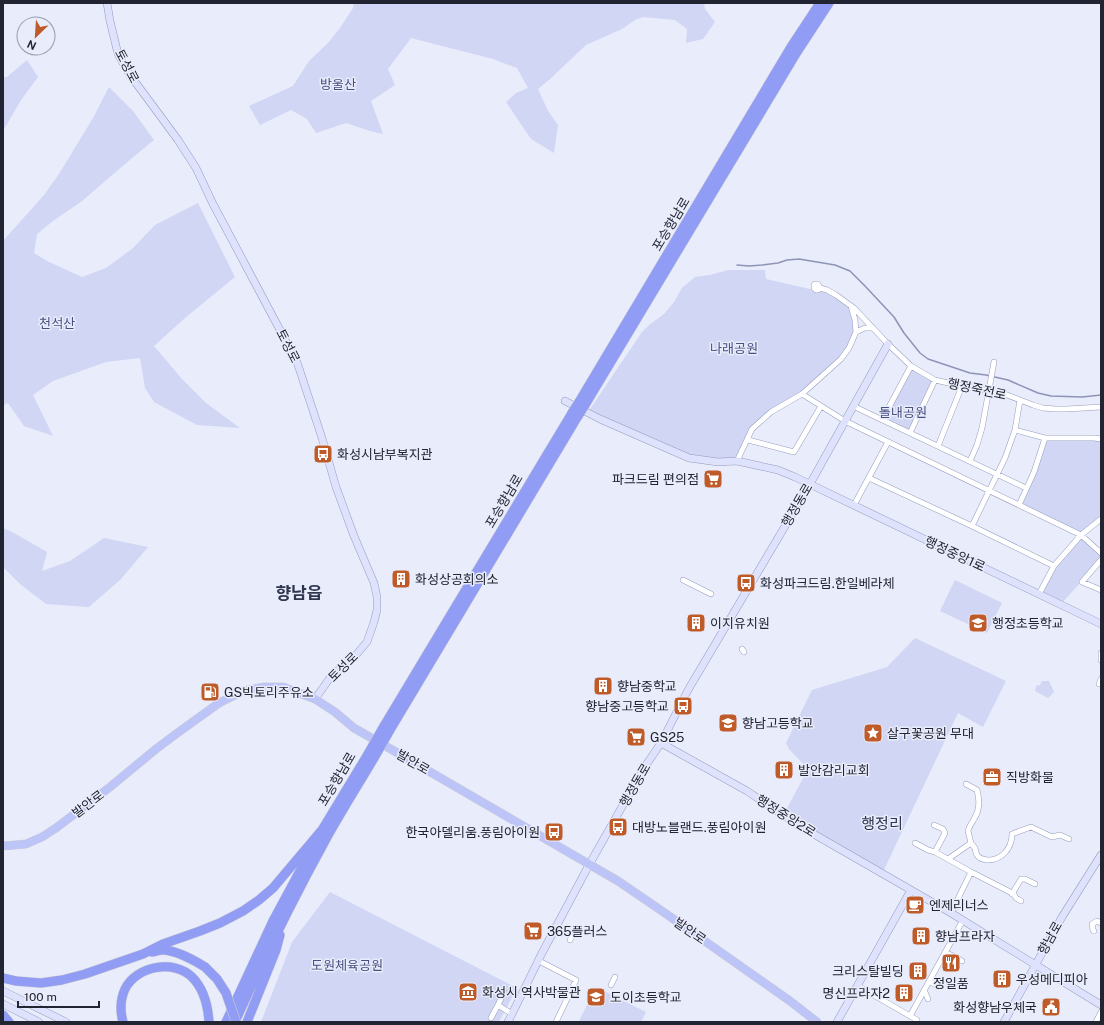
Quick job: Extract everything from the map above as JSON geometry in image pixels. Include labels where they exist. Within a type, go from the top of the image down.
[{"type":"highway","name":"포승향남로","points":[[582,404],[791,47],[820,3]]},
{"type":"highway","name":"포승향남로","points":[[236,1022],[259,968],[285,916],[387,728],[575,415],[797,52],[829,3]]},
{"type":"highway","name":"포승향남로","points":[[226,1022],[273,921],[322,830],[371,756]]},
{"type":"highway","points":[[3,978],[41,982],[62,980],[86,974],[143,954],[163,944],[200,932],[220,923],[243,911],[272,888],[322,830]]},
{"type":"highway","points":[[247,1022],[276,950],[285,916]]},
{"type":"highway","points":[[143,954],[162,950],[180,954],[205,967],[217,979],[226,993],[236,1022]]},
{"type":"highway","points":[[123,1022],[121,1005],[122,996],[128,984],[144,972],[160,966],[176,968],[186,972],[192,977],[206,999],[209,1022]]},
{"type":"highway","points":[[221,1022],[240,991]]},
{"type":"highway","points":[[3,1015],[9,1022]]},
{"type":"main road","name":"발안로","points":[[3,846],[26,844],[42,837],[56,828],[110,787],[156,749],[219,703],[243,691],[264,687],[283,687],[315,699],[335,712],[354,728],[618,881],[790,1001],[817,1022]]},
{"type":"street","name":"토성로","points":[[107,3],[118,54],[130,75],[178,140],[196,168],[210,198],[297,362],[336,487],[354,536],[374,583],[377,597],[377,610],[367,642],[355,656],[332,675],[315,699]]},
{"type":"street","name":"행정죽전로","points":[[820,288],[836,295],[851,306],[911,366],[935,380],[1002,393],[1032,405],[1055,409],[1101,407]]},
{"type":"street","points":[[737,462],[752,429],[760,421],[771,412],[802,394],[841,359],[849,348],[856,332],[855,320],[851,306]]},
{"type":"street","points":[[856,332],[865,328],[872,328]]},
{"type":"street","name":"행정동로","points":[[508,1022],[542,953],[589,865],[644,768],[661,743],[688,690],[810,484],[888,344]]},
{"type":"street","points":[[970,461],[977,446],[982,428],[994,362]]},
{"type":"street","points":[[882,420],[911,366]]},
{"type":"street","points":[[910,433],[935,380]]},
{"type":"street","points":[[938,446],[962,386]]},
{"type":"street","points":[[802,394],[845,421],[1081,535],[1101,553]]},
{"type":"street","points":[[972,526],[1005,458],[1014,430],[1020,400]]},
{"type":"street","name":"행정중앙1로","points":[[565,401],[689,458],[718,462],[737,462],[778,470],[1101,624]]},
{"type":"street","points":[[748,440],[794,452],[821,406]]},
{"type":"street","points":[[853,406],[1026,488]]},
{"type":"street","points":[[1014,430],[1045,438],[1101,439]]},
{"type":"street","points":[[1019,505],[1034,472],[1045,438]]},
{"type":"street","points":[[854,505],[888,442]]},
{"type":"street","points":[[869,478],[1054,566]]},
{"type":"street","points":[[1039,594],[1054,566],[1081,535],[1101,519]]},
{"type":"street","points":[[1101,560],[1082,582],[1101,590]]},
{"type":"street","points":[[683,580],[711,594]]},
{"type":"street","points":[[1101,653],[1101,660]]},
{"type":"street","points":[[1099,684],[1101,679]]},
{"type":"street","name":"행정중앙2로","points":[[661,743],[747,791],[798,825],[963,920],[1101,1005]]},
{"type":"street","points":[[966,784],[977,790],[980,803],[977,814],[968,831],[976,854],[981,859],[992,860],[1002,855],[1010,845],[1012,834],[1030,827],[1052,837],[1060,835],[1069,839]]},
{"type":"street","points":[[934,825],[943,830],[945,833],[935,852]]},
{"type":"street","points":[[915,843],[935,852],[1012,894],[1021,901]]},
{"type":"street","points":[[948,859],[971,843]]},
{"type":"street","name":"향남로","points":[[1004,1022],[1062,917],[1101,855]]},
{"type":"street","points":[[951,913],[971,872]]},
{"type":"street","points":[[1012,894],[1021,879],[1025,879],[1035,884]]},
{"type":"street","points":[[837,1022],[911,890]]},
{"type":"street","points":[[910,1016],[929,981],[948,951],[963,920]]},
{"type":"street","points":[[1094,931],[1092,924],[1097,921],[1101,923]]},
{"type":"street","points":[[570,940],[575,932]]},
{"type":"street","points":[[948,951],[962,961]]},
{"type":"street","points":[[539,961],[576,980],[556,1022]]},
{"type":"street","points":[[611,985],[615,977]]},
{"type":"street","points":[[929,981],[936,985]]},
{"type":"street","points":[[858,986],[888,1006],[917,1020]]},
{"type":"street","points":[[924,990],[928,999]]},
{"type":"street","points":[[3,991],[66,1022]]},
{"type":"street","points":[[491,1018],[504,992]]},
{"type":"street","points":[[3,1004],[39,1022]]},
{"type":"street","points":[[498,1005],[512,1014]]},
{"type":"street","points":[[1096,1022],[1101,1012]]},
{"type":"green space","name":"방울산","points":[[354,3],[704,3],[705,9],[715,22],[703,39],[686,43],[687,29],[675,20],[643,17],[635,20],[622,29],[586,45],[538,89],[548,111],[558,125],[554,153],[531,139],[506,102],[516,93],[528,88],[517,68],[493,59],[411,38],[388,69],[395,85],[371,101],[383,134],[346,123],[316,133],[307,119],[291,110],[260,125],[249,106],[293,86],[309,61],[328,43],[340,28],[353,8]]},
{"type":"green space","points":[[27,60],[38,77],[21,100],[3,131],[3,77],[7,77]]},
{"type":"green space","name":"천석산","points":[[109,87],[133,111],[154,140],[82,201],[37,234],[34,253],[47,261],[82,277],[106,268],[132,249],[155,225],[198,203],[235,277],[185,318],[154,346],[182,379],[206,403],[240,428],[197,425],[154,402],[145,388],[140,358],[106,362],[53,381],[33,395],[53,436],[24,426],[8,403],[3,405],[3,241],[44,195],[59,174],[93,118]]},
{"type":"green space","name":"나래공원","points":[[728,270],[765,270],[766,279],[836,295],[851,306],[856,332],[841,359],[752,429],[737,461],[702,460],[588,412],[642,332],[664,314],[674,302],[682,288],[695,277]]},
{"type":"green space","name":"돌내공원","points":[[911,366],[935,380],[910,433],[882,420]]},
{"type":"green space","points":[[1045,438],[1101,439],[1101,519],[1081,535],[1101,553],[1101,560],[1061,604],[1039,594],[1054,566],[1080,535],[1019,505]]},
{"type":"green space","points":[[3,528],[47,552],[42,571],[70,561],[104,538],[148,547],[121,579],[89,607],[46,604],[20,584],[3,568]]},
{"type":"green space","points":[[955,580],[1002,603],[987,633],[940,611]]},
{"type":"green space","points":[[915,638],[1006,681],[983,727],[958,713],[882,874],[846,854],[786,810],[808,769],[789,749],[786,743],[812,690],[887,667]]},
{"type":"green space","points":[[1042,681],[1049,681],[1054,692],[1048,698],[1035,691],[1036,686],[1040,685]]},
{"type":"green space","name":"도원체육공원","points":[[330,892],[517,988],[499,1022],[261,1022],[292,942]]},
{"type":"green space","points":[[596,987],[646,1012],[641,1022],[579,1021]]},
{"type":"waterway","points":[[737,265],[762,265],[799,259],[835,265],[850,271],[865,286],[894,317],[904,333],[920,353],[928,359],[970,373],[1008,380],[1038,393],[1051,396],[1082,397],[1101,395]]},
{"type":"place","name":"화성시남부복지관","points":[[323,454]]},
{"type":"place","name":"파크드림 편의점","points":[[713,479]]},
{"type":"place","name":"화성상공회의소","points":[[401,579]]},
{"type":"place","name":"화성파크드림.한일베라체","points":[[746,583]]},
{"type":"place","name":"이지유치원","points":[[696,623]]},
{"type":"place","name":"행정초등학교","points":[[978,623]]},
{"type":"place","name":"향남중학교","points":[[603,686]]},
{"type":"place","name":"GS빅토리주유소","points":[[210,692]]},
{"type":"place","name":"향남중고등학교","points":[[683,706]]},
{"type":"place","name":"향남고등학교","points":[[728,723]]},
{"type":"place","name":"살구꽃공원 무대","points":[[873,733]]},
{"type":"place","name":"GS25","points":[[636,737]]},
{"type":"place","name":"발안감리교회","points":[[784,770]]},
{"type":"place","name":"직방화물","points":[[992,777]]},
{"type":"place","name":"대방노블랜드.풍림아이원","points":[[618,827]]},
{"type":"place","name":"한국아델리움.풍림아이원","points":[[554,832]]},
{"type":"place","name":"엔제리너스","points":[[915,905]]},
{"type":"place","name":"365플러스","points":[[533,931]]},
{"type":"place","name":"향남프라자","points":[[921,936]]},
{"type":"place","name":"정일품","points":[[951,963]]},
{"type":"place","name":"크리스탈빌딩","points":[[918,971]]},
{"type":"place","name":"우성메디피아","points":[[1002,979]]},
{"type":"place","name":"화성시 역사박물관","points":[[468,992]]},
{"type":"place","name":"명신프라자2","points":[[904,993]]},
{"type":"place","name":"도이초등학교","points":[[596,997]]},
{"type":"place","name":"화성향남우체국","points":[[1051,1007]]},
{"type":"district","name":"향남읍","points":[[299,593]]},
{"type":"district","name":"행정리","points":[[882,823]]}]
